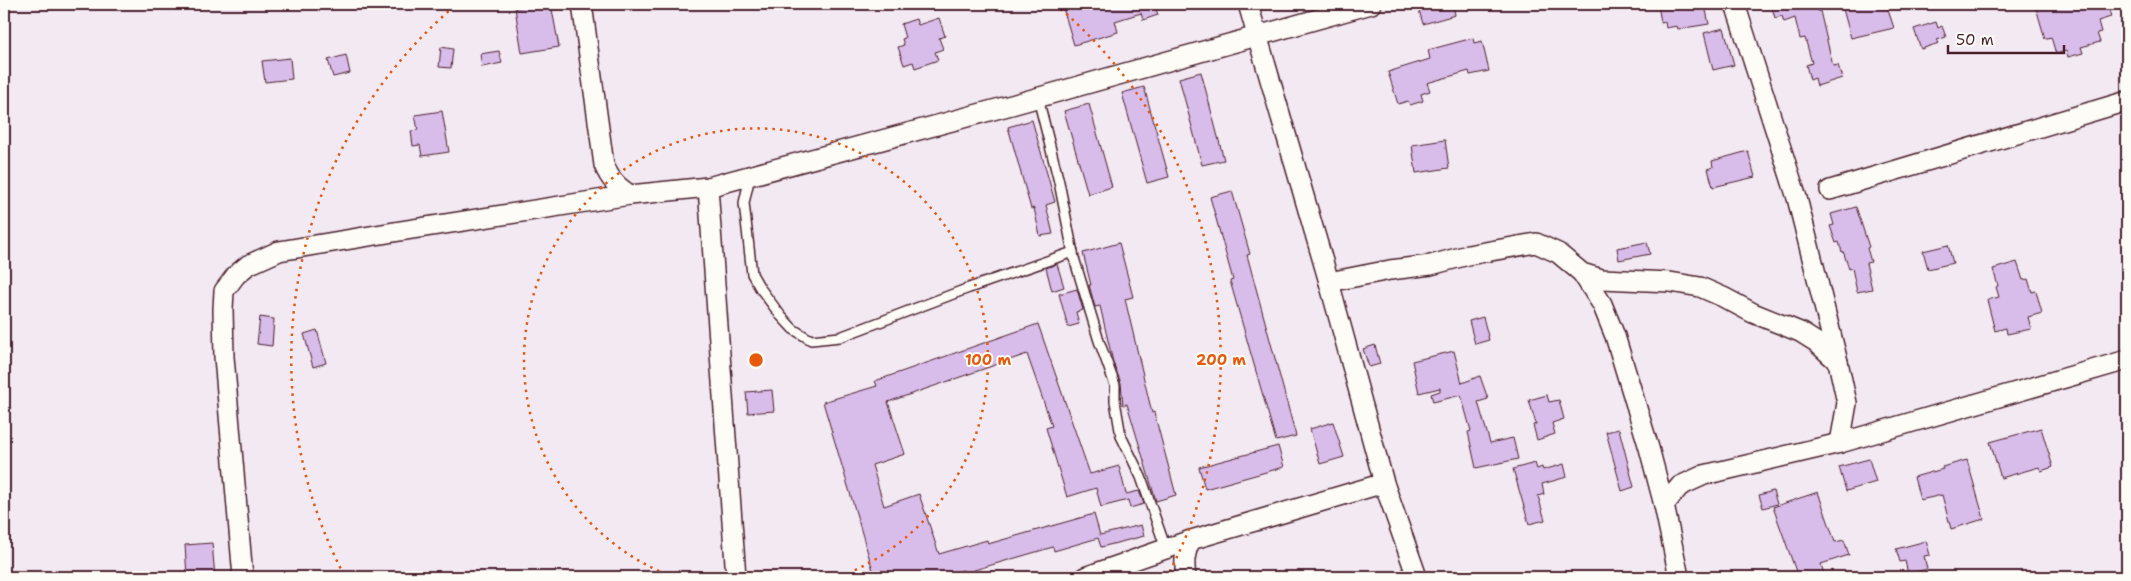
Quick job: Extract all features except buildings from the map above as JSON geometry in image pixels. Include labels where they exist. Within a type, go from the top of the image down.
[{"type":"street","points":[[582,4],[604,165],[609,177],[617,186],[630,195]]},
{"type":"street","points":[[1248,4],[1329,282],[1384,483],[1417,577]]},
{"type":"street","points":[[243,577],[224,357],[223,309],[224,292],[236,275],[248,265],[279,251],[630,195],[708,186],[1038,98],[1371,4]]},
{"type":"street","points":[[1735,4],[1797,198],[1838,362],[1847,403],[1840,443]]},
{"type":"street","points":[[1830,190],[2127,101]]},
{"type":"street","points":[[708,186],[736,577]]},
{"type":"street","points":[[1329,282],[1390,270],[1431,265],[1468,256],[1536,244],[1558,253],[1582,273],[1602,304],[1615,336],[1649,448],[1664,505],[1679,577]]},
{"type":"street","points":[[1582,273],[1602,279],[1670,282],[1700,287],[1753,313],[1800,332],[1816,342],[1838,362]]},
{"type":"street","points":[[1664,505],[1680,486],[1704,475],[1840,443],[2127,360]]},
{"type":"street","points":[[1086,577],[1191,540],[1384,483]]},
{"type":"street","points":[[1186,577],[1184,561],[1186,549],[1191,540]]},
{"type":"lane","points":[[1038,98],[1059,182],[1073,252],[1099,341],[1115,385],[1115,401],[1121,436],[1141,477],[1166,549]]},
{"type":"lane","points":[[750,176],[744,203],[752,274],[781,316],[794,330],[811,340],[840,337],[969,288],[1073,252]]}]
